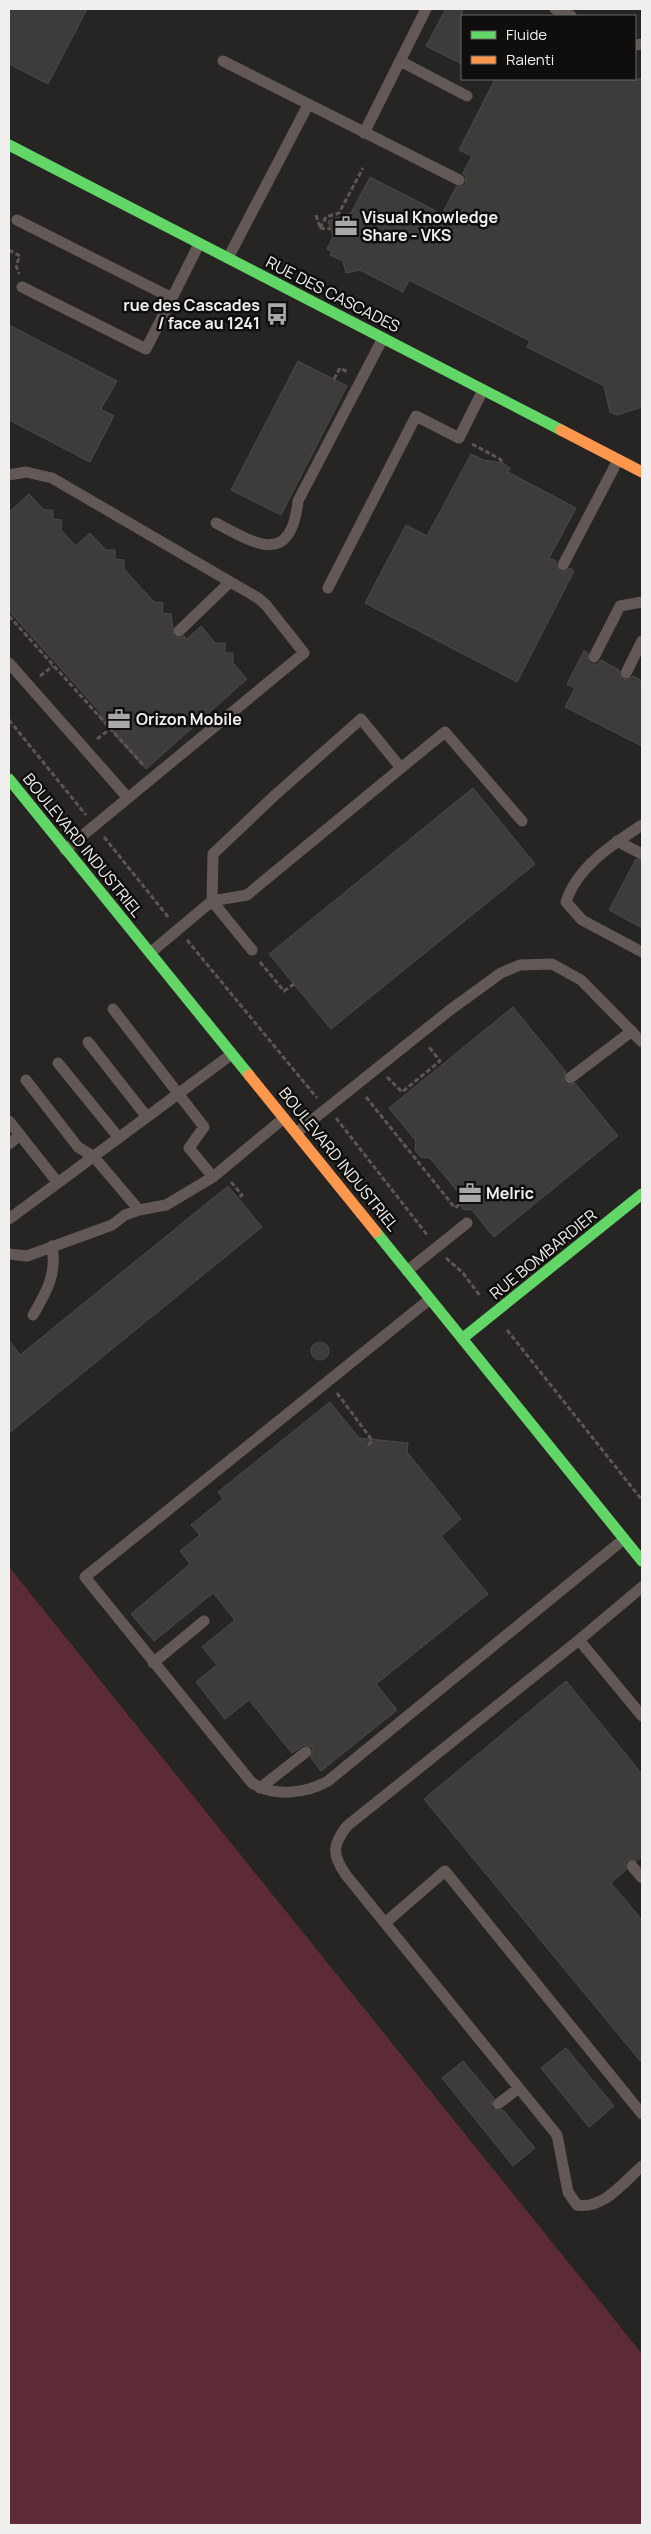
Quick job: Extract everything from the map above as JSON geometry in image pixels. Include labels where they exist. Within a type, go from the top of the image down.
[{"type":"street","name":"RUE DES CASCADES","points":[[9,145],[642,472]]},
{"type":"street","name":"BOULEVARD INDUSTRIEL","points":[[9,779],[642,1561]]},
{"type":"street","name":"RUE BOMBARDIER","points":[[463,1338],[642,1194]]},
{"type":"lane","points":[[364,133],[426,9]]},
{"type":"lane","points":[[555,9],[569,15]]},
{"type":"lane","points":[[223,61],[459,180]]},
{"type":"lane","points":[[400,61],[467,96]]},
{"type":"lane","points":[[228,258],[308,105]]},
{"type":"lane","points":[[17,220],[172,298]]},
{"type":"lane","points":[[22,287],[146,349],[200,244]]},
{"type":"lane","points":[[216,523],[252,541],[268,545],[280,544],[286,540],[295,522],[298,501],[383,338]]},
{"type":"lane","points":[[328,588],[416,416],[459,438],[483,390]]},
{"type":"lane","points":[[563,565],[618,460]]},
{"type":"lane","points":[[9,475],[26,472],[52,478],[230,582],[266,605],[304,653],[65,850]]},
{"type":"lane","points":[[179,630],[230,582]]},
{"type":"lane","points":[[594,656],[620,606],[642,602]]},
{"type":"lane","points":[[626,673],[642,641]]},
{"type":"lane","points":[[9,663],[128,798]]},
{"type":"lane","points":[[255,955],[212,901],[213,854],[274,796],[361,719],[401,768]]},
{"type":"lane","points":[[150,953],[212,901],[247,895],[445,732],[522,821]]},
{"type":"lane","points":[[642,825],[617,841],[591,864],[569,894],[566,902],[582,920],[642,952]]},
{"type":"lane","points":[[617,841],[642,854]]},
{"type":"lane","points":[[296,1133],[450,1010],[501,973],[520,965],[536,963],[557,966],[581,980],[642,1042]]},
{"type":"lane","points":[[113,1009],[204,1127],[189,1148],[213,1177]]},
{"type":"lane","points":[[570,1078],[632,1031]]},
{"type":"lane","points":[[88,1042],[147,1117]]},
{"type":"lane","points":[[9,1219],[232,1054]]},
{"type":"lane","points":[[58,1063],[119,1138]]},
{"type":"lane","points":[[26,1080],[78,1147],[94,1157],[139,1210]]},
{"type":"lane","points":[[9,1254],[26,1256],[112,1224],[125,1215],[139,1210],[166,1205],[213,1177],[284,1118]]},
{"type":"lane","points":[[9,1121],[58,1183]]},
{"type":"lane","points":[[9,1144],[20,1135]]},
{"type":"lane","points":[[407,1270],[468,1224]]},
{"type":"lane","points":[[33,1315],[50,1287],[53,1275],[52,1246]]},
{"type":"lane","points":[[430,1299],[85,1577],[153,1663],[246,1776],[260,1788],[288,1792],[306,1790],[328,1781],[624,1539]]},
{"type":"lane","points":[[642,1587],[348,1826],[339,1836],[335,1849],[337,1862],[557,2135],[568,2192],[577,2205],[587,2207],[601,2202],[642,2166]]},
{"type":"lane","points":[[153,1663],[204,1621]]},
{"type":"lane","points":[[579,1640],[642,1716]]},
{"type":"lane","points":[[260,1788],[306,1752]]},
{"type":"lane","points":[[632,1866],[642,1878]]},
{"type":"lane","points":[[385,1923],[445,1871],[642,2114]]},
{"type":"lane","points":[[498,2104],[518,2088]]},
{"type":"path","points":[[320,228],[326,217],[338,213],[363,168]]},
{"type":"path","points":[[316,215],[320,228]]},
{"type":"path","points":[[320,228],[330,229]]},
{"type":"path","points":[[9,250],[20,256],[16,265]]},
{"type":"path","points":[[472,445],[503,463]]},
{"type":"path","points":[[9,616],[60,670],[146,769]]},
{"type":"path","name":"BOULEVARD INDUSTRIEL","points":[[9,720],[84,812]]},
{"type":"path","name":"BOULEVARD INDUSTRIEL","points":[[103,836],[168,916]]},
{"type":"path","name":"BOULEVARD INDUSTRIEL","points":[[189,943],[315,1096]]},
{"type":"path","points":[[255,955],[284,991],[294,984]]},
{"type":"path","points":[[395,1086],[402,1092],[422,1078],[440,1061]]},
{"type":"path","points":[[372,1105],[455,1208],[460,1204]]},
{"type":"path","name":"BOULEVARD INDUSTRIEL","points":[[335,1116],[425,1232]]},
{"type":"path","points":[[413,1156],[417,1154]]},
{"type":"path","points":[[231,1182],[242,1195],[238,1198]]},
{"type":"path","points":[[445,1257],[463,1273],[482,1297]]},
{"type":"path","points":[[508,1331],[642,1500]]},
{"type":"path","points":[[327,1381],[372,1440],[367,1448]]},
{"type":"shaded area","points":[[9,1567],[642,2354],[642,2525],[9,2525]]},
{"type":"building","points":[[9,9],[87,9],[48,84],[9,64]]},
{"type":"building","points":[[446,9],[462,9],[461,64],[426,46]]},
{"type":"building","points":[[642,79],[642,407],[617,415],[610,412],[604,386],[527,347],[530,341],[409,280],[403,292],[360,270],[346,273],[343,261],[330,255],[332,252],[327,249],[333,237],[328,221],[351,213],[370,177],[442,214],[456,187],[463,186],[466,183],[463,173],[472,156],[459,150],[494,80]]},
{"type":"building","points":[[9,325],[117,381],[101,409],[114,416],[90,462],[9,420]]},
{"type":"building","points":[[298,361],[347,386],[281,515],[231,490]]},
{"type":"building","points":[[471,454],[484,460],[503,463],[510,468],[508,472],[576,508],[549,558],[556,561],[559,571],[564,572],[570,568],[574,571],[517,682],[365,603],[406,525],[427,536]]},
{"type":"building","points":[[29,494],[44,510],[53,510],[53,519],[62,520],[61,530],[76,546],[90,533],[106,550],[115,550],[115,559],[124,560],[124,569],[154,602],[163,603],[162,613],[171,614],[174,636],[180,638],[184,636],[187,639],[201,626],[215,643],[225,643],[225,653],[233,653],[233,663],[247,679],[146,769],[98,716],[101,713],[9,611],[9,512]]},
{"type":"building","points":[[584,651],[588,653],[588,661],[591,664],[598,664],[601,660],[619,670],[622,679],[627,680],[633,676],[642,681],[642,746],[565,707],[575,688],[567,684]]},
{"type":"building","points":[[473,788],[535,864],[331,1029],[269,954]]},
{"type":"building","points":[[636,859],[642,861],[642,928],[609,910]]},
{"type":"building","points":[[513,1007],[566,1072],[563,1078],[564,1083],[570,1085],[575,1083],[618,1136],[494,1237],[472,1210],[463,1209],[457,1200],[458,1192],[430,1158],[421,1157],[417,1153],[415,1150],[416,1141],[389,1108]]},
{"type":"building","points":[[228,1186],[262,1227],[9,1433],[9,1340],[20,1355]]},
{"type":"building","points":[[320,1342],[326,1345],[329,1351],[326,1357],[320,1360],[314,1357],[311,1351],[314,1345]]},
{"type":"building","points":[[330,1402],[359,1438],[408,1443],[407,1452],[461,1519],[441,1536],[488,1594],[376,1684],[397,1710],[321,1771],[311,1758],[312,1747],[304,1745],[292,1753],[249,1700],[225,1719],[196,1682],[217,1665],[202,1647],[235,1620],[213,1593],[154,1641],[131,1614],[190,1564],[180,1551],[200,1535],[191,1525],[223,1499],[218,1492]]},
{"type":"building","points":[[566,1681],[642,1774],[642,1857],[637,1861],[628,1860],[625,1864],[626,1870],[611,1883],[642,1920],[642,2063],[424,1799]]},
{"type":"building","points":[[566,2048],[614,2106],[589,2127],[541,2068]]},
{"type":"building","points":[[463,2061],[494,2098],[491,2104],[492,2109],[503,2110],[535,2148],[513,2166],[442,2078]]},
{"type":"traffic: fast","points":[[9,145],[561,430]]},
{"type":"traffic: fast","points":[[9,779],[249,1075]]},
{"type":"traffic: fast","points":[[463,1338],[642,1194]]},
{"type":"traffic: fast","points":[[376,1232],[642,1561]]},
{"type":"traffic: slow","points":[[561,430],[642,472]]},
{"type":"traffic: slow","points":[[249,1075],[376,1232]]},
{"type":"place","name":"Visual Knowledge Share - VKS","points":[[346,226]]},
{"type":"place","name":"rue des Cascades / face au 1241","points":[[277,314]]},
{"type":"place","name":"Orizon Mobile","points":[[119,719]]},
{"type":"place","name":"Melric","points":[[470,1193]]}]
